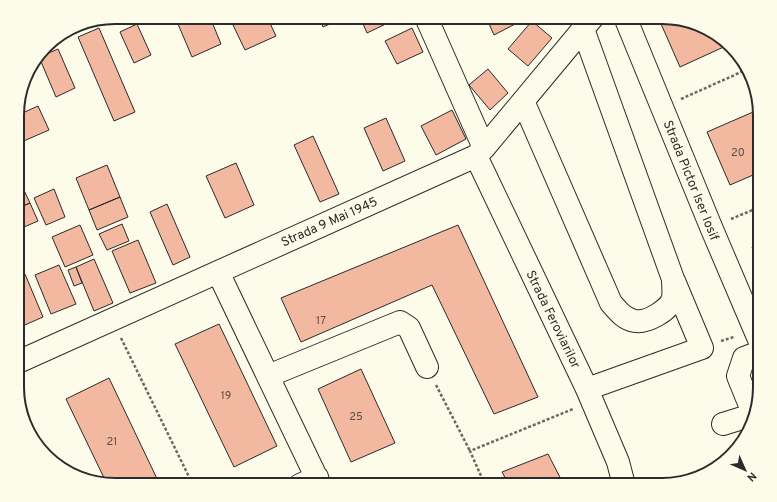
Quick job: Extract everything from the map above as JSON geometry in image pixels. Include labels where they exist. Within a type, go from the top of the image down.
[{"type":"street","name":"Strada Feroviarilor","points":[[429,24],[480,152],[590,395],[618,462],[622,478]]},
{"type":"street","name":"Strada 9 Mai 1945","points":[[24,359],[480,152],[587,24]]},
{"type":"street","points":[[588,24],[673,279],[702,348],[590,395]]},
{"type":"street","name":"Strada Pictor Iser Iosif","points":[[628,24],[753,327]]},
{"type":"street","points":[[523,101],[611,303],[621,315],[636,321],[650,318],[664,311],[673,299],[673,279]]},
{"type":"street","points":[[218,272],[268,376],[310,478]]},
{"type":"street","points":[[268,376],[400,322],[410,328],[427,367]]},
{"type":"street","points":[[750,407],[738,376],[744,358],[753,355]]},
{"type":"street","points":[[723,424],[748,416]]},
{"type":"path","points":[[662,107],[742,72]]},
{"type":"path","points":[[711,227],[753,210]]},
{"type":"path","points":[[112,320],[190,478]]},
{"type":"path","points":[[702,348],[753,337]]},
{"type":"path","points":[[427,367],[470,451],[482,478]]},
{"type":"path","points":[[470,451],[590,395]]},
{"type":"building","points":[[137,24],[151,55],[134,63],[120,32]]},
{"type":"building","points":[[178,24],[213,24],[221,44],[192,57]]},
{"type":"building","points":[[270,24],[276,36],[245,50],[233,25]]},
{"type":"building","points":[[322,24],[330,24],[323,27]]},
{"type":"building","points":[[363,24],[386,24],[367,33]]},
{"type":"building","points":[[489,24],[515,24],[494,35]]},
{"type":"building","points":[[529,24],[536,24],[552,38],[528,66],[508,49]]},
{"type":"building","points":[[661,24],[686,27],[697,31],[713,39],[723,48],[680,67]]},
{"type":"building","points":[[99,28],[135,112],[114,121],[78,37]]},
{"type":"building","points":[[412,28],[423,52],[397,64],[385,41]]},
{"type":"building","points":[[58,49],[75,88],[56,97],[41,62],[49,53]]},
{"type":"building","points":[[488,69],[508,93],[490,110],[469,85]]},
{"type":"building","points":[[38,106],[49,130],[24,141],[24,112]]},
{"type":"building","points":[[452,110],[466,139],[436,155],[421,126]]},
{"type":"building","points":[[753,112],[753,175],[730,185],[707,132]]},
{"type":"building","points":[[386,118],[405,161],[383,171],[364,128]]},
{"type":"building","points":[[313,136],[339,194],[320,202],[294,145]]},
{"type":"building","points":[[236,163],[254,205],[225,218],[206,176]]},
{"type":"building","points":[[107,165],[120,197],[89,210],[76,178]]},
{"type":"building","points":[[54,189],[65,217],[46,225],[34,198]]},
{"type":"building","points":[[24,190],[30,203],[24,206]]},
{"type":"building","points":[[120,197],[128,217],[97,230],[89,210]]},
{"type":"building","points":[[30,203],[38,221],[24,227],[24,206]]},
{"type":"building","points":[[167,204],[190,257],[173,265],[150,212]]},
{"type":"building","points":[[122,224],[129,241],[107,250],[99,234]]},
{"type":"building","points":[[80,225],[93,255],[65,267],[52,237]]},
{"type":"building","points":[[458,225],[538,397],[494,414],[432,285],[301,342],[281,298]]},
{"type":"building","points":[[138,240],[156,283],[130,293],[112,251]]},
{"type":"building","points":[[94,259],[113,303],[94,311],[76,267]]},
{"type":"building","points":[[59,265],[76,304],[51,314],[35,275]]},
{"type":"building","points":[[76,267],[82,283],[74,286],[68,270]]},
{"type":"building","points":[[24,274],[43,317],[24,325]]},
{"type":"building","points":[[219,324],[277,446],[234,467],[175,344]]},
{"type":"building","points":[[361,369],[395,443],[351,462],[318,389]]},
{"type":"building","points":[[109,378],[157,478],[104,477],[66,399]]},
{"type":"building","points":[[548,454],[560,478],[505,478],[502,472]]}]
